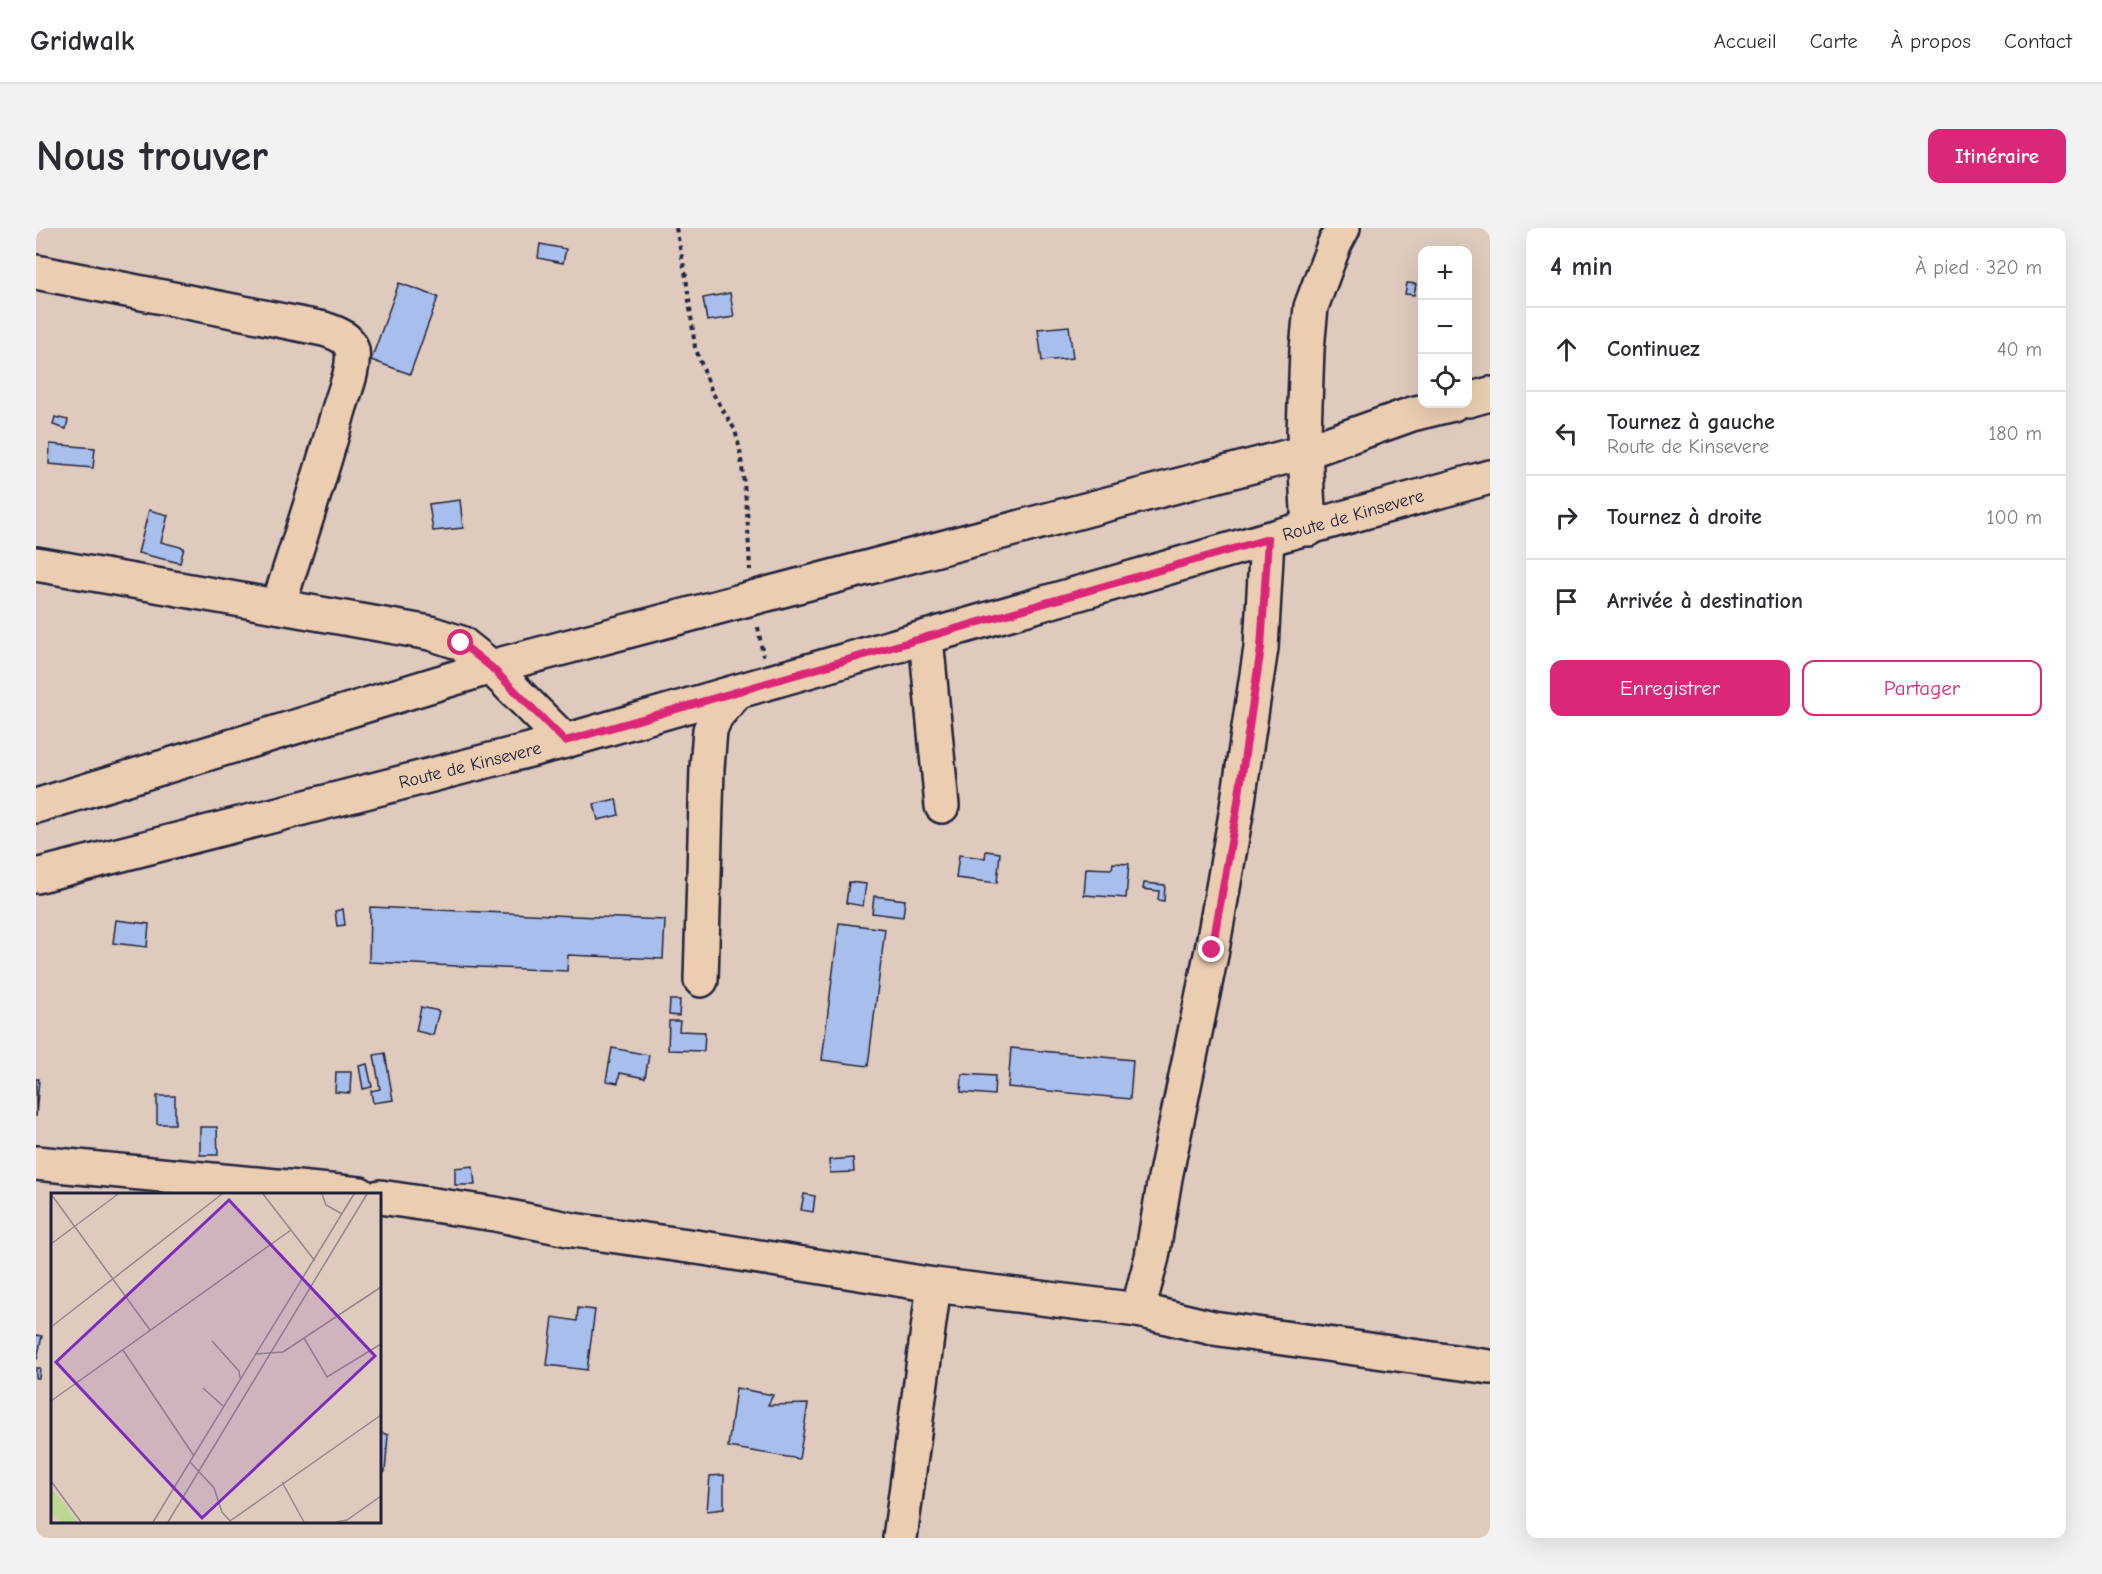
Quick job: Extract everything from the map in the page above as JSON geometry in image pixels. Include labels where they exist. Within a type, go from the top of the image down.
[{"type":"street","points":[[1309,528],[1305,452],[1307,349],[1311,307],[1334,245],[1343,228]]},
{"type":"street","points":[[36,272],[324,329],[341,335],[351,347],[353,360],[337,417],[278,606]]},
{"type":"street","points":[[1472,399],[1490,394]]},
{"type":"street","points":[[36,806],[491,667],[1305,452],[1412,414],[1437,408]]},
{"type":"street","name":"Route de Kinsevere","points":[[36,876],[565,741],[1490,477]]},
{"type":"street","points":[[1138,1310],[1152,1257],[1165,1178],[1212,950],[1236,814],[1261,648],[1268,539]]},
{"type":"street","points":[[36,564],[430,633],[461,643],[491,667],[565,741]]},
{"type":"street","points":[[926,638],[942,806]]},
{"type":"street","points":[[702,981],[710,730],[716,716],[736,693]]},
{"type":"street","points":[[36,1163],[350,1193]]},
{"type":"street","points":[[381,1197],[495,1214],[573,1230],[934,1285],[1138,1310],[1213,1328],[1490,1367]]},
{"type":"street","points":[[900,1538],[934,1285]]},
{"type":"path","points":[[676,228],[686,277],[695,347],[712,392],[735,430],[740,450],[753,598],[767,683]]},
{"type":"building","points":[[540,244],[566,249],[563,263],[538,258]]},
{"type":"building","points":[[399,283],[438,297],[410,374],[371,360]]},
{"type":"building","points":[[1407,283],[1416,284],[1414,295],[1405,294]]},
{"type":"building","points":[[730,293],[734,317],[707,321],[703,298]]},
{"type":"building","points":[[1069,326],[1073,358],[1042,361],[1038,329]]},
{"type":"building","points":[[55,417],[68,420],[66,429],[53,425]]},
{"type":"building","points":[[50,444],[95,448],[93,468],[49,464]]},
{"type":"building","points":[[460,500],[463,528],[433,531],[429,504]]},
{"type":"building","points":[[149,510],[168,515],[161,542],[184,548],[180,563],[138,553]]},
{"type":"building","points":[[616,799],[619,815],[598,820],[594,804]]},
{"type":"building","points":[[986,851],[1000,853],[997,883],[956,878],[959,855],[985,858]]},
{"type":"building","points":[[1113,863],[1129,864],[1126,898],[1084,895],[1086,868],[1112,869]]},
{"type":"building","points":[[849,882],[866,884],[863,906],[846,903]]},
{"type":"building","points":[[1144,883],[1165,885],[1164,901],[1158,900],[1159,891],[1143,889]]},
{"type":"building","points":[[874,896],[905,900],[903,917],[872,913]]},
{"type":"building","points":[[370,907],[665,920],[663,959],[568,955],[567,971],[369,962]]},
{"type":"building","points":[[343,909],[345,925],[337,926],[335,911]]},
{"type":"building","points":[[116,920],[149,924],[147,947],[113,943]]},
{"type":"building","points":[[839,923],[885,929],[868,1066],[822,1060]]},
{"type":"building","points":[[670,1000],[680,1000],[679,1016],[669,1015]]},
{"type":"building","points":[[421,1007],[439,1011],[433,1035],[416,1031]]},
{"type":"building","points":[[669,1021],[680,1021],[679,1031],[705,1032],[704,1051],[668,1050]]},
{"type":"building","points":[[612,1048],[649,1055],[645,1078],[620,1073],[618,1083],[606,1081]]},
{"type":"building","points":[[1011,1048],[1133,1060],[1130,1099],[1008,1087]]},
{"type":"building","points":[[385,1053],[393,1100],[373,1103],[371,1091],[380,1089],[374,1055]]},
{"type":"building","points":[[367,1064],[372,1087],[363,1089],[359,1066]]},
{"type":"building","points":[[336,1072],[351,1072],[350,1093],[335,1092]]},
{"type":"building","points":[[962,1074],[995,1076],[994,1095],[961,1092]]},
{"type":"building","points":[[36,1079],[39,1079],[36,1117]]},
{"type":"building","points":[[157,1096],[175,1096],[175,1124],[157,1124]]},
{"type":"building","points":[[200,1127],[217,1127],[218,1155],[200,1155]]},
{"type":"building","points":[[853,1158],[854,1172],[830,1173],[829,1160]]},
{"type":"building","points":[[473,1166],[475,1185],[455,1185],[455,1168]]},
{"type":"building","points":[[804,1194],[815,1196],[813,1212],[801,1210]]},
{"type":"building","points":[[578,1308],[595,1310],[587,1370],[547,1365],[553,1317],[577,1321]]},
{"type":"building","points":[[36,1335],[42,1336],[37,1359],[36,1359]]},
{"type":"building","points":[[36,1368],[40,1368],[39,1378],[36,1378]]},
{"type":"building","points":[[736,1388],[773,1395],[768,1405],[808,1404],[799,1459],[728,1447]]},
{"type":"building","points":[[381,1432],[388,1435],[385,1472],[381,1471]]},
{"type":"building","points":[[724,1475],[724,1509],[707,1511],[710,1476]]},
{"type":"route","points":[[461,643],[491,667],[565,741],[1268,539],[1261,648],[1236,814],[1212,950]]}]
